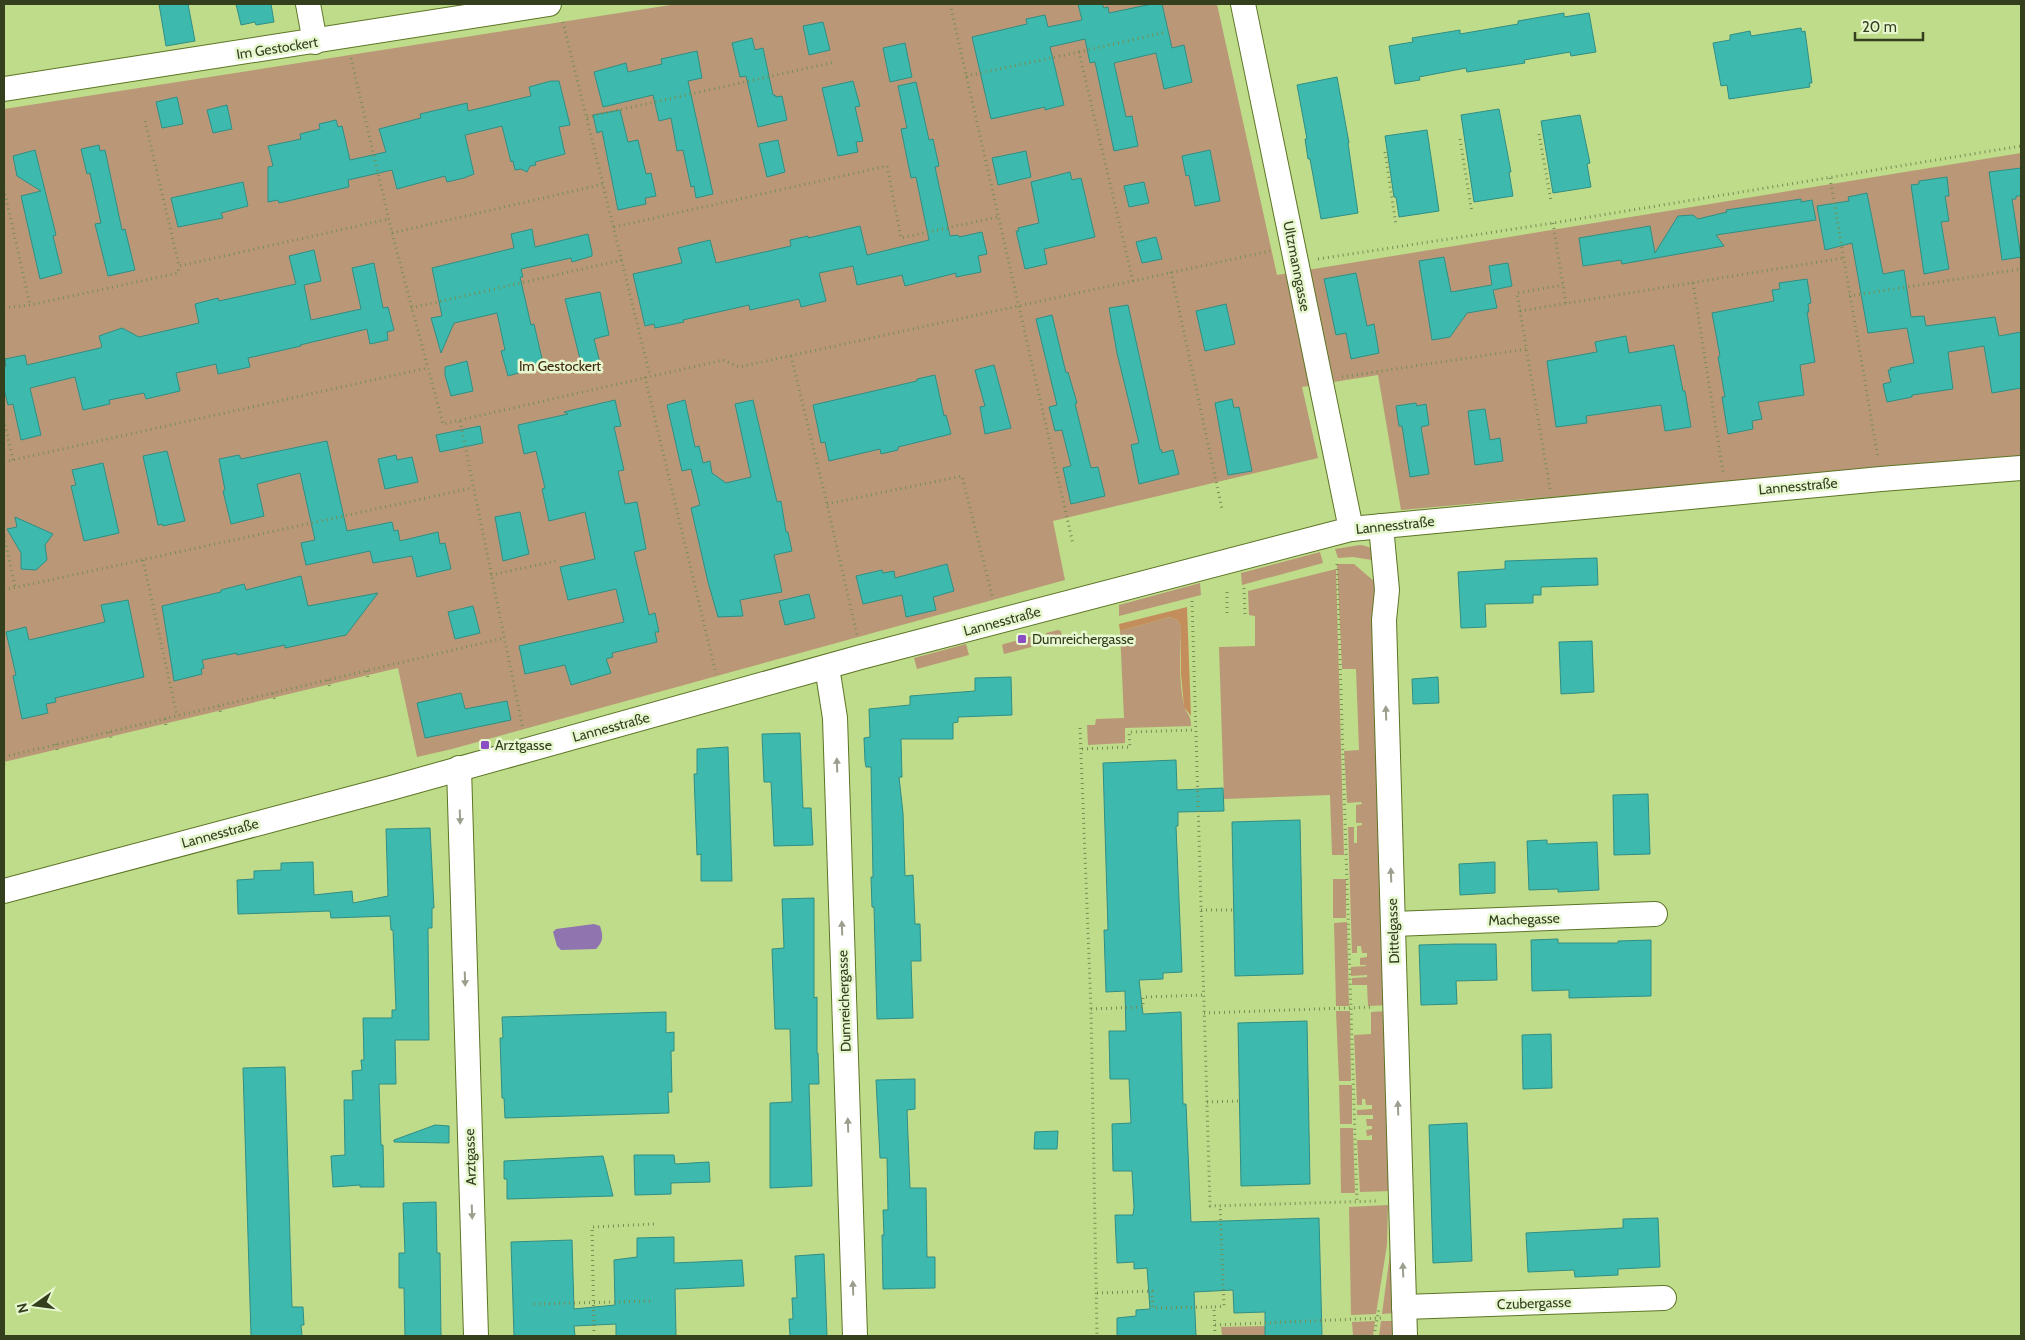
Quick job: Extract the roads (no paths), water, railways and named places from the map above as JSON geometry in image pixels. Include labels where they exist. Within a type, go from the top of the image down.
[{"type":"street","points":[[308,4],[315,42]]},
{"type":"street","name":"Ultzmanngasse","points":[[1243,4],[1351,529]]},
{"type":"street","name":"Im Gestockert","points":[[4,89],[346,36],[555,8]]},
{"type":"street","name":"Lannesstraße","points":[[4,891],[827,667],[1207,565],[1351,529],[1727,493],[2021,468]]},
{"type":"street","name":"Dittelgasse","points":[[1381,526],[1387,590],[1384,620],[1404,1320]]},
{"type":"street","name":"Dumreichergasse","points":[[827,667],[836,718],[855,1336]]},
{"type":"street","name":"Arztgasse","points":[[459,768],[476,1336]]},
{"type":"street","name":"Machegasse","points":[[1393,924],[1655,914]]},
{"type":"street","name":"Czubergasse","points":[[1404,1320],[1664,1298]]},
{"type":"place","name":"Dumreichergasse","points":[[1022,639]]},
{"type":"place","name":"Arztgasse","points":[[485,745]]}]
